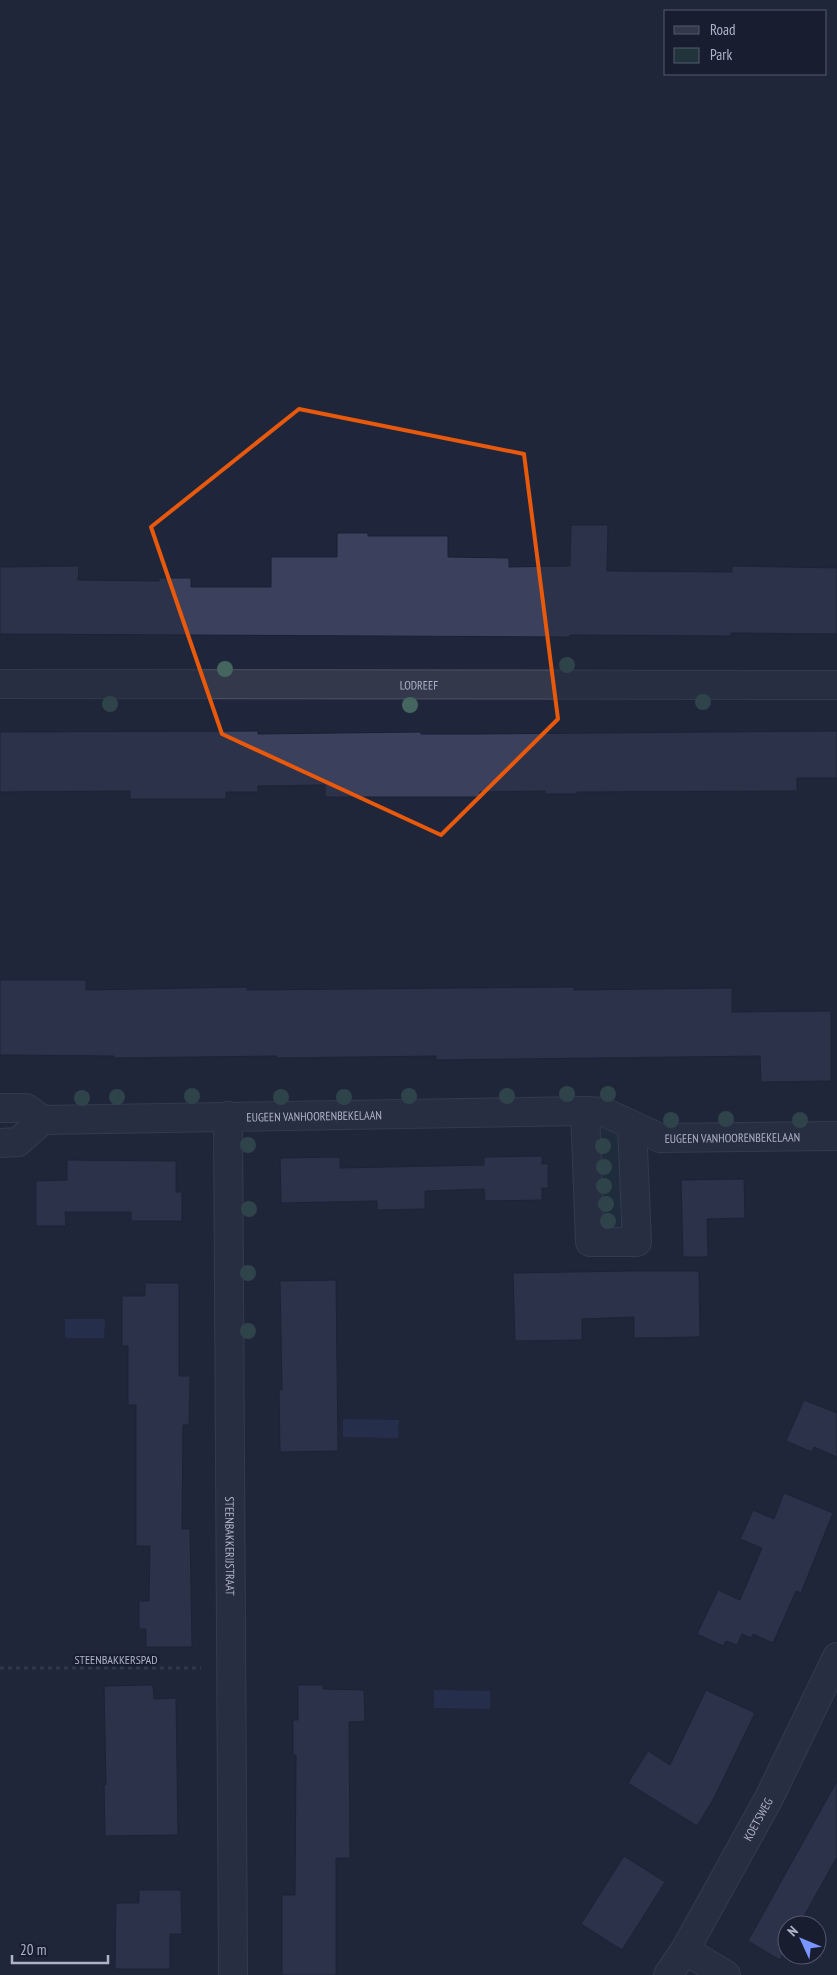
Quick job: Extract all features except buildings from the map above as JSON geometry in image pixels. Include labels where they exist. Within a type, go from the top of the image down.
[{"type":"street","name":"LODREEF","points":[[0,684],[837,685]]},
{"type":"street","points":[[0,1108],[26,1108],[43,1120],[18,1142],[0,1142]]},
{"type":"street","points":[[585,1111],[590,1242],[636,1242],[632,1125]]},
{"type":"street","name":"EUGEEN VANHOORENBEKELAAN","points":[[43,1120],[585,1111],[604,1112],[660,1138],[837,1136]]},
{"type":"street","name":"STEENBAKKERIJSTRAAT","points":[[228,1116],[233,1975]]},
{"type":"street","name":"KOETSWEG","points":[[668,1975],[685,1950],[769,1798],[837,1657]]},
{"type":"street","points":[[685,1950],[726,1975]]},
{"type":"path","name":"STEENBAKKERSPAD","points":[[0,1668],[231,1668]]},
{"type":"highlighted area","points":[[299,409],[524,454],[558,719],[441,835],[222,734],[151,527]]},
{"type":"green space","points":[[585,1111],[632,1125],[637,1242],[590,1242]]},
{"type":"water","points":[[65,1319],[105,1319],[104,1338],[65,1338]]},
{"type":"water","points":[[343,1419],[399,1420],[398,1438],[343,1437]]},
{"type":"water","points":[[434,1690],[490,1691],[490,1709],[434,1708]]}]
